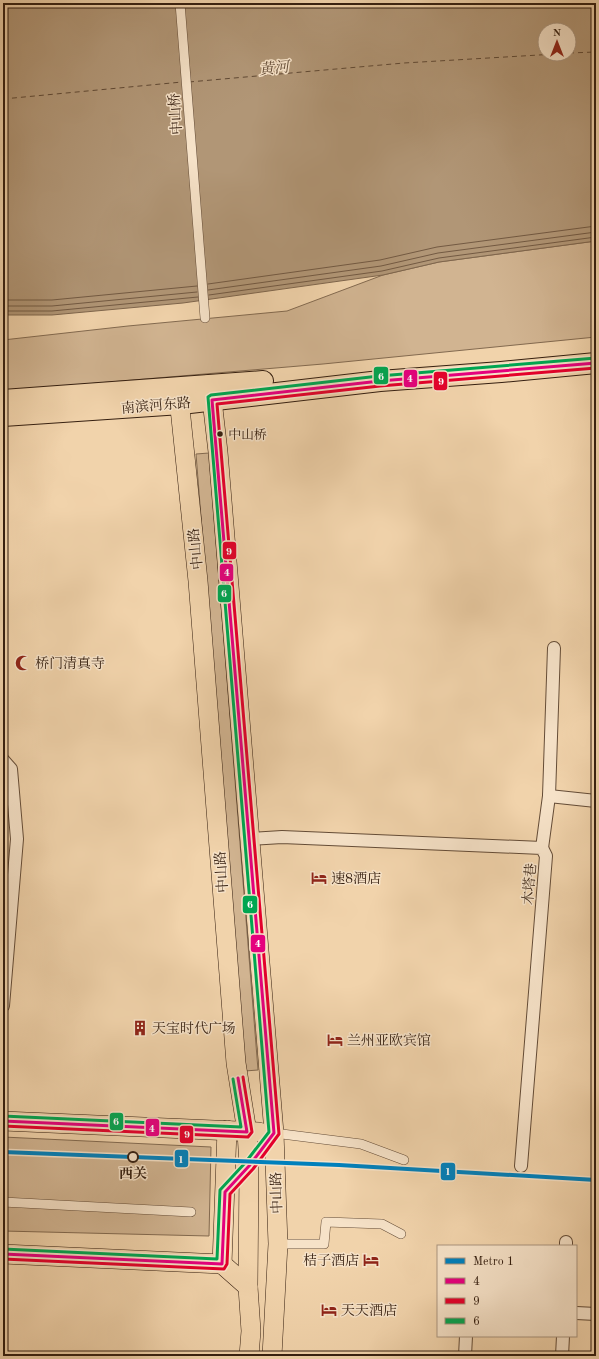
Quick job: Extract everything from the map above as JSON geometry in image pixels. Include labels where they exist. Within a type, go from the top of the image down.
[{"type":"highway","name":"南滨河东路","points":[[3,416],[210,392],[596,351]]},
{"type":"highway","name":"南滨河东路","points":[[210,392],[501,372],[596,362]]},
{"type":"highway","name":"南滨河东路","points":[[3,400],[180,396]]},
{"type":"main road","name":"中山路","points":[[210,392],[250,838],[274,1133],[278,1244],[272,1356]]},
{"type":"main road","name":"中山路","points":[[180,396],[198,581],[236,1062],[247,1132],[250,1166],[248,1287],[250,1331],[249,1356]]},
{"type":"main road","points":[[3,1121],[274,1133]]},
{"type":"main road","points":[[222,1264],[227,1130]]},
{"type":"main road","points":[[225,1192],[250,1166],[274,1133]]},
{"type":"main road","points":[[3,1254],[222,1264],[248,1287]]},
{"type":"street","name":"中山桥","points":[[180,3],[205,318]]},
{"type":"street","points":[[542,848],[549,796],[554,648]]},
{"type":"street","points":[[3,760],[11,769],[17,839],[3,1006]]},
{"type":"street","points":[[549,796],[596,800]]},
{"type":"street","name":"木塔巷","points":[[250,838],[282,837],[542,848],[546,856],[521,1166]]},
{"type":"street","points":[[274,1133],[361,1144],[404,1160]]},
{"type":"street","points":[[3,1202],[191,1212]]},
{"type":"street","points":[[278,1244],[324,1244],[326,1222],[382,1224],[401,1234]]},
{"type":"street","points":[[577,1313],[596,1314]]},
{"type":"street","points":[[465,1356],[466,1337]]},
{"type":"street","points":[[562,1356],[563,1337]]},
{"type":"shaded area","points":[[596,241],[596,337],[323,364],[3,391],[3,340],[128,326],[287,311],[383,275],[439,262]]},
{"type":"shaded area","points":[[209,453],[258,1070],[245,1071],[196,454]]},
{"type":"shaded area","points":[[3,1137],[211,1147],[209,1236],[3,1231]]},
{"type":"water","name":"黄河","points":[[3,3],[596,3],[596,241],[439,262],[383,275],[183,303],[52,315],[3,315]]},
{"type":"ferry route","points":[[577,53],[596,52]]},
{"type":"ferry route","points":[[189,82],[404,63],[537,55]]},
{"type":"ferry route","points":[[3,99],[182,82]]},
{"type":"metro line","name":"1","points":[[3,1152],[339,1165],[596,1180]]},
{"type":"transit line","name":"6","points":[[3,1249],[217,1259],[220,1190],[245,1163],[269,1132],[208,397],[211,395],[379,376],[596,358]]},
{"type":"transit line","name":"4","points":[[3,1254],[222,1264],[225,1192],[249,1166],[274,1133],[212,400],[380,381],[596,363]]},
{"type":"transit line","name":"9","points":[[3,1259],[224,1269],[227,1264],[230,1194],[253,1169],[279,1134],[217,404],[380,386],[596,368]]},
{"type":"transit line","name":"9","points":[[3,1126],[248,1137],[252,1132],[243,1077]]},
{"type":"transit line","name":"4","points":[[3,1121],[247,1132],[238,1078]]},
{"type":"transit line","name":"6","points":[[3,1116],[241,1127],[233,1079]]},
{"type":"place","name":"中山桥","points":[[220,434]]},
{"type":"place","name":"桥门清真寺","points":[[23,663]]},
{"type":"place","name":"速8酒店","points":[[319,878]]},
{"type":"place","name":"天宝时代广场","points":[[140,1028]]},
{"type":"place","name":"兰州亚欧宾馆","points":[[335,1040]]},
{"type":"place","name":"西关","points":[[133,1157]]},
{"type":"place","name":"桔子酒店","points":[[371,1260]]},
{"type":"place","name":"天天酒店","points":[[329,1310]]}]
